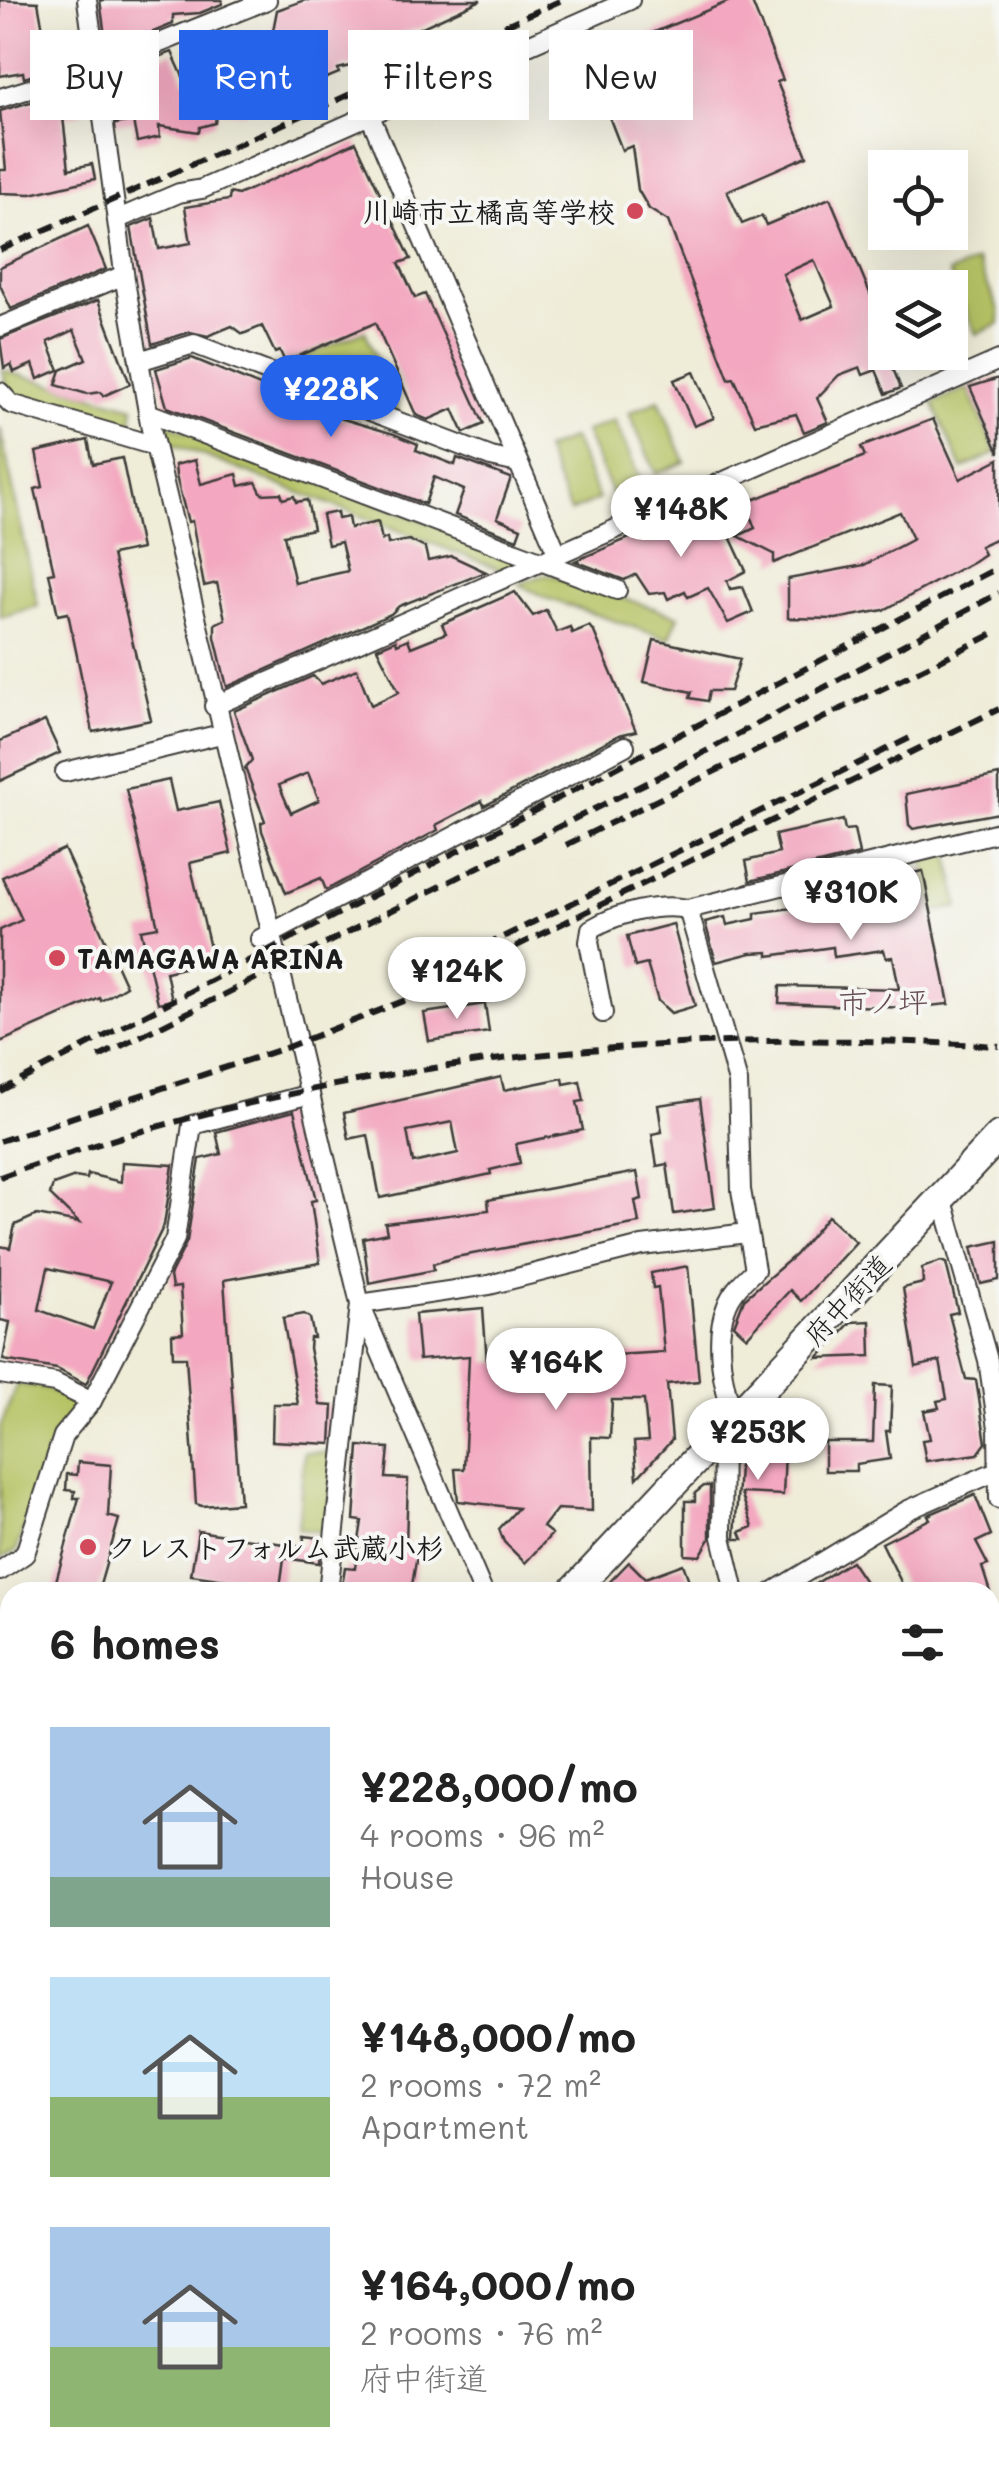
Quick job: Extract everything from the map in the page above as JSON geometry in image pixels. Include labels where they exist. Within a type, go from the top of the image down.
[{"type":"highway","name":"府中街道","points":[[581,1582],[999,1136]]},
{"type":"street","points":[[86,0],[90,30]]},
{"type":"street","points":[[159,42],[267,0]]},
{"type":"street","points":[[529,45],[630,0]]},
{"type":"street","points":[[0,98],[30,88]]},
{"type":"street","points":[[102,120],[148,413],[264,937],[310,1094],[360,1304],[478,1582]]},
{"type":"street","points":[[118,219],[179,194],[202,190],[361,120]]},
{"type":"street","points":[[372,120],[518,463],[551,558],[566,574],[617,590]]},
{"type":"street","points":[[0,327],[124,274]]},
{"type":"street","points":[[139,361],[194,344],[491,458],[518,463]]},
{"type":"street","points":[[214,706],[999,360]]},
{"type":"street","points":[[0,392],[10,404],[155,446]]},
{"type":"street","points":[[148,413],[551,558]]},
{"type":"street","points":[[65,772],[221,734]]},
{"type":"street","points":[[264,937],[625,746]]},
{"type":"street","points":[[602,1013],[588,942],[591,929],[603,922],[669,905],[688,909],[999,832]]},
{"type":"street","points":[[688,909],[738,1082],[741,1190],[754,1270],[724,1310],[722,1348],[729,1424],[722,1537],[733,1582]]},
{"type":"street","points":[[0,1571],[25,1554],[63,1436],[92,1401],[174,1240],[192,1125],[310,1094]]},
{"type":"street","points":[[942,1197],[988,1360],[998,1428],[999,1499]]},
{"type":"street","points":[[360,1304],[490,1285],[642,1246],[747,1233]]},
{"type":"street","points":[[329,1582],[360,1304]]},
{"type":"street","points":[[0,1374],[55,1383],[92,1401]]},
{"type":"street","points":[[789,1582],[908,1510],[998,1471]]},
{"type":"green space","points":[[977,261],[999,311],[999,324],[976,334],[968,316],[968,270],[956,270]]},
{"type":"green space","points":[[365,331],[400,415],[276,368]]},
{"type":"green space","points":[[2,370],[134,407],[131,430],[9,394]]},
{"type":"green space","points":[[968,388],[996,453],[962,469],[933,403]]},
{"type":"green space","points":[[659,400],[685,462],[656,474],[629,413]]},
{"type":"green space","points":[[614,420],[641,481],[612,494],[585,432]]},
{"type":"green space","points":[[163,422],[530,561],[504,571],[168,442]]},
{"type":"green space","points":[[0,427],[38,606],[0,617]]},
{"type":"green space","points":[[573,438],[599,499],[570,512],[544,450]]},
{"type":"green space","points":[[547,574],[679,616],[669,639],[546,598],[519,584]]},
{"type":"green space","points":[[949,854],[959,907],[934,912],[923,861]]},
{"type":"green space","points":[[17,1384],[47,1388],[76,1402],[55,1440],[16,1551],[0,1559],[0,1427]]},
{"type":"green space","points":[[304,1452],[335,1453],[327,1533],[298,1529]]},
{"type":"building","points":[[0,0],[38,2],[43,30],[30,30],[30,76],[24,78],[23,72],[0,76]]},
{"type":"building","points":[[100,0],[222,0],[222,4],[200,13],[173,15],[173,24],[158,30],[104,30]]},
{"type":"building","points":[[305,0],[481,0],[416,30],[348,30],[348,66],[328,78],[328,30],[273,30],[277,10]]},
{"type":"building","points":[[732,0],[751,0],[783,80],[777,82],[807,156],[727,191],[742,224],[762,216],[766,225],[830,198],[868,289],[868,370],[876,370],[863,375],[860,367],[839,375],[817,398],[828,422],[804,432],[796,414],[755,424],[734,378],[729,379],[668,221],[649,209],[638,190],[632,146],[622,150],[610,120],[693,120],[693,30],[660,30]],"holes":[[[814,260],[834,306],[802,320],[783,274]]]},
{"type":"building","points":[[172,52],[179,68],[179,120],[215,120],[215,123],[200,127],[199,132],[159,126],[160,137],[137,142],[133,121],[116,124],[116,120],[159,120],[159,57]]},
{"type":"building","points":[[30,102],[30,120],[63,120],[69,169],[92,164],[95,179],[31,194],[0,193],[0,170],[6,170],[0,111]]},
{"type":"building","points":[[356,142],[411,259],[399,263],[415,298],[425,294],[484,424],[464,433],[453,409],[428,420],[416,415],[375,323],[285,362],[280,351],[275,353],[262,326],[243,334],[232,326],[208,336],[190,332],[152,344],[131,227],[153,218],[159,249],[191,243],[185,207],[229,200],[230,193],[238,195]]},
{"type":"building","points":[[88,226],[106,269],[11,309],[0,285],[0,267]]},
{"type":"building","points":[[98,300],[130,384],[103,396],[101,392],[87,394],[56,385],[61,370],[86,359],[74,330],[48,342],[59,370],[38,379],[33,364],[14,372],[11,364],[4,368],[0,339]]},
{"type":"building","points":[[192,358],[333,416],[394,434],[418,444],[416,450],[455,465],[457,458],[511,478],[497,518],[521,528],[517,539],[455,515],[464,490],[434,477],[425,504],[167,407],[156,369]]},
{"type":"building","points":[[876,370],[894,370],[901,388],[886,394]]},
{"type":"building","points":[[694,372],[714,418],[694,426],[674,380]]},
{"type":"building","points":[[999,378],[999,453],[970,387]]},
{"type":"building","points":[[933,419],[960,479],[999,459],[999,537],[980,546],[984,554],[974,561],[884,610],[836,619],[788,618],[788,579],[864,565],[913,539],[900,512],[774,563],[774,554],[738,536],[755,528],[745,503],[865,456],[861,447]]},
{"type":"building","points":[[88,440],[93,464],[122,458],[141,549],[112,555],[151,720],[93,732],[68,613],[58,615],[49,573],[54,572],[35,489],[43,487],[36,452]]},
{"type":"building","points":[[195,460],[201,484],[237,474],[240,486],[256,482],[262,494],[281,493],[283,499],[294,496],[296,502],[307,500],[313,529],[284,535],[295,583],[348,571],[341,542],[328,545],[322,515],[337,512],[338,519],[348,517],[350,528],[378,522],[382,540],[387,538],[388,544],[409,540],[425,548],[428,561],[452,556],[486,572],[399,606],[391,614],[227,687],[215,637],[215,624],[225,619],[217,583],[204,586],[192,521],[188,522],[176,476],[175,465]]},
{"type":"building","points":[[714,502],[746,571],[727,581],[730,589],[743,587],[753,612],[728,623],[708,588],[688,597],[685,591],[668,599],[665,592],[649,594],[636,574],[624,580],[575,561]]},
{"type":"building","points":[[515,592],[533,616],[546,610],[557,632],[570,627],[572,633],[589,626],[636,731],[619,735],[484,806],[482,801],[436,825],[438,830],[326,890],[321,878],[286,893],[262,831],[261,823],[265,821],[245,768],[252,760],[234,711],[313,676],[321,684],[357,669],[371,705],[399,692],[377,648],[408,639],[411,647],[446,633],[442,624]],"holes":[[[308,773],[319,800],[291,813],[279,785]]]},
{"type":"building","points":[[654,640],[740,659],[730,691],[709,691],[707,701],[690,698],[692,692],[644,682]]},
{"type":"building","points":[[45,721],[60,753],[0,781],[0,741]]},
{"type":"building","points":[[999,775],[999,813],[913,829],[909,825],[906,794]]},
{"type":"building","points":[[169,780],[176,811],[219,802],[231,853],[190,863],[213,961],[166,972],[172,1000],[158,1003],[141,930],[158,927],[126,789]]},
{"type":"building","points":[[843,820],[845,830],[854,829],[859,854],[750,881],[746,861],[779,853],[775,835]]},
{"type":"building","name":"TAMAGAWA ARINA","points":[[64,849],[126,986],[101,1001],[100,998],[0,1042],[0,930],[22,920],[2,877]]},
{"type":"building","points":[[923,871],[949,1004],[908,1008],[779,1003],[780,986],[899,989],[893,957],[886,958],[884,950],[834,957],[833,947],[768,956],[768,952],[751,953],[716,962],[705,922],[725,917],[727,925],[755,919],[755,913],[881,896],[881,879]]},
{"type":"building","points":[[673,924],[695,1006],[671,1013],[658,1001],[647,964],[635,967],[627,936]]},
{"type":"building","points":[[485,1004],[489,1032],[429,1041],[424,1013]]},
{"type":"building","points":[[501,1077],[504,1090],[563,1078],[564,1084],[580,1081],[584,1101],[577,1102],[583,1130],[516,1144],[520,1163],[490,1170],[491,1174],[380,1198],[368,1135],[349,1139],[344,1113]],"holes":[[[452,1122],[458,1153],[413,1163],[407,1131]]]},
{"type":"building","points":[[700,1099],[715,1208],[674,1214],[667,1164],[657,1166],[652,1134],[662,1132],[658,1105]]},
{"type":"building","points":[[294,1111],[316,1200],[311,1201],[320,1263],[224,1280],[240,1503],[202,1506],[196,1504],[186,1357],[173,1357],[172,1334],[183,1333],[180,1287],[172,1288],[170,1276],[187,1241],[200,1159],[221,1154],[216,1132]]},
{"type":"building","points":[[122,1162],[173,1165],[164,1225],[86,1384],[57,1369],[3,1360],[10,1322],[0,1320],[0,1246],[10,1248],[15,1225],[37,1215],[79,1223],[50,1195],[53,1185],[75,1177],[87,1179],[88,1174],[121,1182]],"holes":[[[48,1268],[111,1282],[93,1329],[39,1310]]]},
{"type":"building","points":[[637,1172],[642,1199],[635,1201],[639,1223],[456,1257],[433,1264],[434,1270],[369,1283],[363,1238],[387,1233],[385,1223],[489,1210],[488,1200]]},
{"type":"building","points":[[828,1216],[856,1242],[801,1301],[790,1290],[747,1337],[734,1325],[744,1299],[795,1255]]},
{"type":"building","points":[[999,1241],[999,1280],[981,1284],[972,1247]]},
{"type":"building","points":[[946,1263],[958,1312],[949,1314],[966,1379],[976,1380],[986,1443],[978,1454],[926,1461],[922,1440],[930,1439],[924,1411],[939,1408],[937,1401],[947,1399],[940,1361],[916,1367],[903,1288],[923,1283],[922,1268]]},
{"type":"building","points":[[688,1266],[699,1381],[667,1384],[672,1440],[637,1478],[634,1442],[648,1441],[644,1400],[612,1400],[610,1438],[591,1437],[592,1511],[557,1509],[543,1527],[552,1534],[525,1563],[504,1542],[499,1529],[518,1508],[458,1501],[455,1469],[464,1469],[469,1356],[419,1360],[415,1314],[483,1308],[487,1362],[582,1366],[582,1357],[664,1352],[658,1287],[653,1288],[651,1273]]},
{"type":"building","points":[[304,1314],[310,1318],[314,1338],[310,1338],[309,1348],[320,1405],[333,1406],[331,1444],[272,1441],[273,1404],[298,1404],[283,1318]]},
{"type":"building","points":[[870,1321],[871,1356],[818,1358],[851,1322]]},
{"type":"building","points":[[875,1385],[892,1386],[890,1431],[886,1431],[890,1459],[856,1464],[856,1471],[825,1471],[825,1442],[873,1442]]},
{"type":"building","points":[[359,1446],[389,1448],[386,1478],[408,1479],[406,1545],[418,1548],[413,1582],[343,1582],[345,1567],[355,1568],[362,1521],[354,1520]]},
{"type":"building","points":[[757,1452],[785,1453],[783,1495],[741,1493],[753,1527],[740,1532],[743,1539],[735,1539],[739,1465]]},
{"type":"building","name":"クレストフォルム武蔵小杉","points":[[78,1462],[111,1465],[108,1516],[119,1519],[101,1582],[56,1582],[79,1498],[74,1498],[75,1491],[66,1490],[67,1474],[77,1475]]},
{"type":"building","points":[[710,1486],[710,1539],[700,1556],[685,1555],[685,1501],[695,1501],[695,1493]]},
{"type":"building","points":[[975,1495],[991,1535],[976,1542],[988,1565],[982,1567],[987,1582],[901,1582],[882,1543],[930,1519],[928,1515]]},
{"type":"building","points":[[198,1531],[303,1547],[304,1536],[321,1538],[319,1563],[284,1558],[281,1582],[239,1582],[191,1575]]},
{"type":"building","points":[[851,1561],[865,1582],[818,1582]]},
{"type":"building","points":[[629,1562],[645,1578],[683,1564],[690,1582],[610,1582]]},
{"type":"railway","points":[[0,250],[562,0]]},
{"type":"railway","points":[[0,1091],[999,567]]},
{"type":"railway","points":[[99,1057],[662,775],[999,593]]},
{"type":"railway","points":[[566,845],[999,631]]},
{"type":"railway","points":[[0,1141],[285,1048],[413,997],[999,709]]},
{"type":"railway","points":[[462,957],[910,738]]},
{"type":"railway","points":[[0,1177],[122,1137],[245,1104],[368,1079],[492,1060],[744,1042],[999,1046]]},
{"type":"place","name":"川崎市立橘高等学校","points":[[635,211]]},
{"type":"place","name":"TAMAGAWA ARINA","points":[[57,958]]},
{"type":"place","name":"クレストフォルム武蔵小杉","points":[[88,1547]]},
{"type":"district","name":"市ノ坪","points":[[883,1001]]}]
